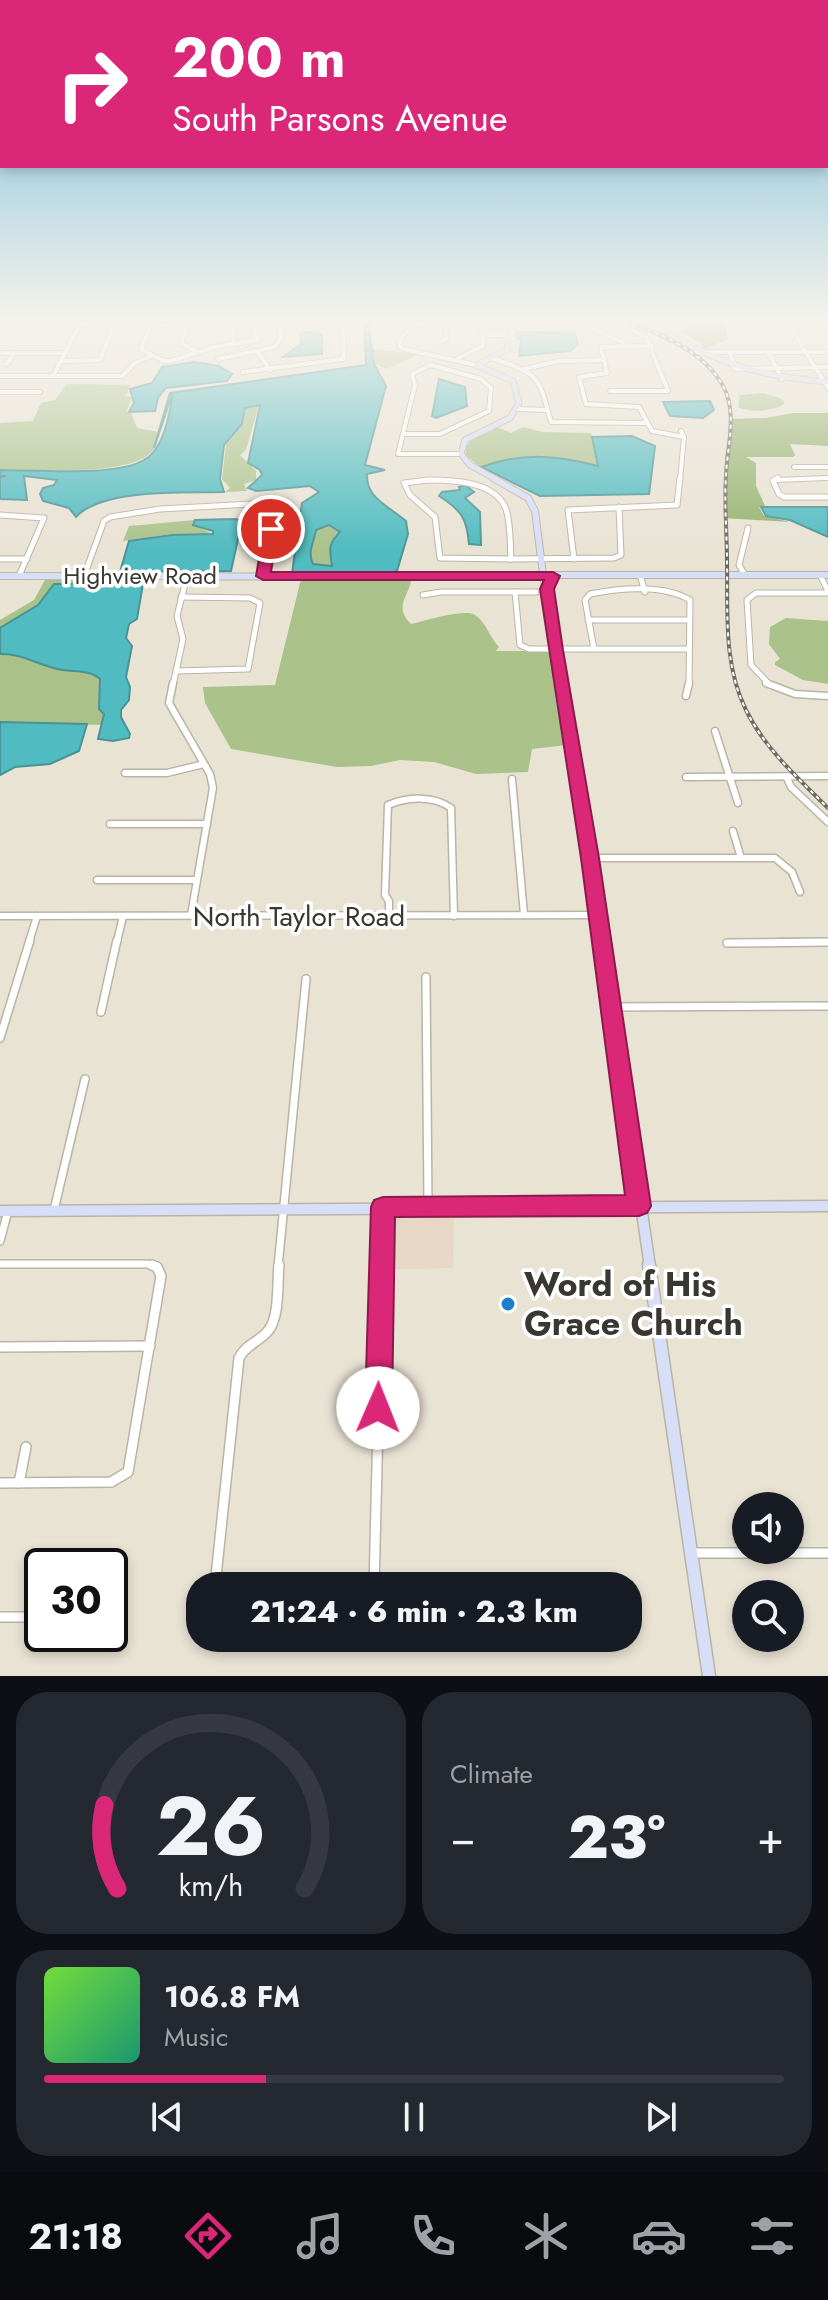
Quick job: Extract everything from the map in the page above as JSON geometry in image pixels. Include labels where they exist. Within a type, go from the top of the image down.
[{"type":"street","points":[[412,395],[398,454],[461,454]]},
{"type":"street","points":[[403,434],[440,434],[489,411],[491,395]]},
{"type":"street","points":[[517,395],[518,409]]},
{"type":"street","points":[[543,395],[548,421],[555,423],[646,423]]},
{"type":"street","points":[[574,559],[568,510],[677,505],[682,434],[657,433],[646,423],[639,407],[586,404],[584,395]]},
{"type":"street","points":[[546,410],[518,409],[502,423],[469,436],[462,444],[461,454],[470,465],[524,494],[532,505],[546,574],[555,650],[590,858],[709,1676]]},
{"type":"street","points":[[794,467],[828,467]]},
{"type":"street","points":[[828,478],[778,478],[773,481],[779,494],[784,497],[828,497]]},
{"type":"street","points":[[478,486],[497,479]]},
{"type":"street","points":[[511,560],[502,502],[478,486],[460,480],[404,483],[410,499],[432,513],[438,522],[440,558],[511,560],[546,574],[574,559],[621,555],[619,507]]},
{"type":"street","points":[[84,576],[104,521],[114,515],[183,507],[270,503],[275,507],[263,576]]},
{"type":"street","points":[[0,515],[44,518],[19,576]]},
{"type":"street","points":[[745,575],[739,565],[748,528]]},
{"type":"street","points":[[0,559],[27,559]]},
{"type":"street","points":[[640,575],[645,592]]},
{"type":"street","points":[[824,575],[828,592],[756,593],[747,600],[751,665],[756,674],[785,692],[828,696]]},
{"type":"street","name":"Highview Road","points":[[0,576],[824,575]]},
{"type":"street","points":[[187,576],[177,620],[184,635],[170,707],[213,783],[191,915]]},
{"type":"street","points":[[515,592],[520,645],[555,650],[689,649]]},
{"type":"street","points":[[423,595],[536,592]]},
{"type":"street","points":[[594,649],[585,600],[590,594],[675,592],[686,596],[690,600],[692,681],[686,696]]},
{"type":"street","points":[[176,671],[248,669],[260,603],[254,598],[181,597]]},
{"type":"street","points":[[588,620],[689,620]]},
{"type":"street","points":[[715,731],[738,803]]},
{"type":"street","points":[[125,773],[167,773],[204,764]]},
{"type":"street","points":[[686,777],[828,776]]},
{"type":"street","points":[[787,778],[791,787],[828,822]]},
{"type":"street","points":[[512,779],[524,915]]},
{"type":"street","points":[[389,915],[389,901],[385,895],[388,805],[398,801],[440,801],[451,808],[454,916]]},
{"type":"street","points":[[110,824],[207,824]]},
{"type":"street","points":[[733,831],[741,858]]},
{"type":"street","points":[[590,858],[782,861],[800,885],[800,892]]},
{"type":"street","points":[[97,880],[197,880]]},
{"type":"street","name":"North Taylor Road","points":[[0,916],[597,915]]},
{"type":"street","points":[[0,1038],[37,916]]},
{"type":"street","points":[[101,1012],[123,916]]},
{"type":"street","points":[[727,943],[828,942]]},
{"type":"street","points":[[426,977],[428,1207]]},
{"type":"street","points":[[216,1572],[239,1358],[248,1343],[267,1335],[272,1327],[306,979]]},
{"type":"street","points":[[610,1007],[828,1006]]},
{"type":"street","points":[[54,1210],[85,1079]]},
{"type":"street","points":[[0,1241],[4,1211],[828,1206]]},
{"type":"street","points":[[374,1572],[383,1207]]},
{"type":"street","points":[[0,1264],[153,1265],[161,1276],[128,1472],[111,1482],[0,1483]]},
{"type":"street","points":[[0,1347],[150,1346]]},
{"type":"street","points":[[19,1483],[26,1447]]},
{"type":"street","points":[[690,1553],[828,1553]]},
{"type":"street","points":[[0,1617],[24,1617]]},
{"type":"shaded area","points":[[387,1210],[454,1210],[453,1268],[386,1269]]},
{"type":"green space","points":[[59,395],[131,397],[127,412],[131,413],[137,428],[159,432],[156,444],[142,459],[125,465],[81,470],[0,469],[0,423],[33,421],[41,403],[55,400]]},
{"type":"green space","points":[[740,395],[771,395],[785,403],[762,411],[738,407]]},
{"type":"green space","points":[[259,405],[246,450],[240,455],[256,471],[256,480],[244,484],[247,491],[225,492],[230,488],[222,479],[226,445],[243,424],[246,408]]},
{"type":"green space","points":[[828,413],[828,446],[790,444],[793,457],[746,457],[756,463],[756,486],[765,506],[759,507],[764,516],[790,522],[724,518],[725,457],[731,419]]},
{"type":"green space","points":[[497,427],[511,433],[523,427],[542,432],[591,433],[598,467],[479,467],[466,455],[468,444],[476,436]]},
{"type":"green space","points":[[195,520],[194,525],[213,534],[172,534],[123,541],[129,526]]},
{"type":"green space","points":[[329,525],[341,532],[335,536],[332,566],[313,564],[311,551],[316,530]]},
{"type":"green space","points":[[412,577],[403,606],[403,612],[411,624],[470,613],[485,626],[499,647],[496,651],[553,651],[568,745],[532,749],[528,772],[476,774],[434,762],[400,760],[371,766],[337,767],[231,749],[205,703],[203,687],[275,685],[301,579]]},
{"type":"green space","points":[[46,578],[134,579],[133,584],[54,584],[39,605],[0,628],[0,620],[34,600]]},
{"type":"green space","points":[[786,618],[828,621],[828,684],[803,680],[775,665],[780,659],[769,644],[770,627]]},
{"type":"green space","points":[[0,654],[96,675],[100,678],[99,709],[105,714],[102,725],[0,722]]},
{"type":"water","points":[[132,395],[160,395],[155,411],[129,412],[134,403]]},
{"type":"water","points":[[169,395],[172,395],[154,448]]},
{"type":"water","points":[[173,395],[384,395],[365,465],[385,470],[367,474],[370,490],[406,521],[408,534],[397,571],[292,573],[302,503],[319,492],[310,486],[256,491],[248,488],[262,475],[260,470],[248,463],[260,405],[245,408],[242,424],[224,445],[220,479],[224,492],[124,497],[88,508],[76,517],[69,508],[43,501],[40,494],[43,488],[54,485],[57,480],[24,476],[27,500],[0,499],[0,477],[6,476],[0,476],[0,470],[95,471],[131,465],[144,460],[157,448],[168,420]],"holes":[[[329,525],[340,532],[330,548],[332,566],[313,564],[311,551],[316,530]]]},
{"type":"water","points":[[436,395],[466,395],[467,406],[436,418],[432,416]]},
{"type":"water","points":[[710,401],[714,410],[703,418],[670,416],[663,402]]},
{"type":"water","points":[[632,436],[655,446],[649,494],[540,496],[481,467],[525,457],[568,459],[598,466],[592,437]]},
{"type":"water","points":[[465,485],[474,492],[465,498],[480,512],[481,545],[469,544],[462,516],[439,496],[442,492],[460,490],[459,487]]},
{"type":"water","points":[[761,507],[828,507],[828,537],[790,520],[766,516]]},
{"type":"water","points":[[195,520],[242,521],[231,571],[120,572],[129,541],[172,535],[213,534],[213,531],[193,525]]},
{"type":"water","points":[[54,584],[143,584],[137,619],[129,624],[126,638],[132,646],[126,677],[130,687],[129,700],[121,710],[121,717],[129,738],[113,741],[98,739],[104,714],[99,709],[100,679],[96,676],[0,654],[0,628],[38,605]]},
{"type":"water","points":[[0,722],[87,724],[79,751],[50,764],[15,767],[0,775]]},
{"type":"railway","points":[[727,395],[731,419],[725,487],[727,618],[733,674],[746,710],[763,738],[828,808]]},
{"type":"place","name":"Word of His Grace Church","points":[[508,1304]]},
{"type":"route","points":[[271,529],[263,576],[519,576],[547,573],[553,576],[547,589],[555,650],[590,858],[639,1206],[383,1207],[378,1408]]}]
